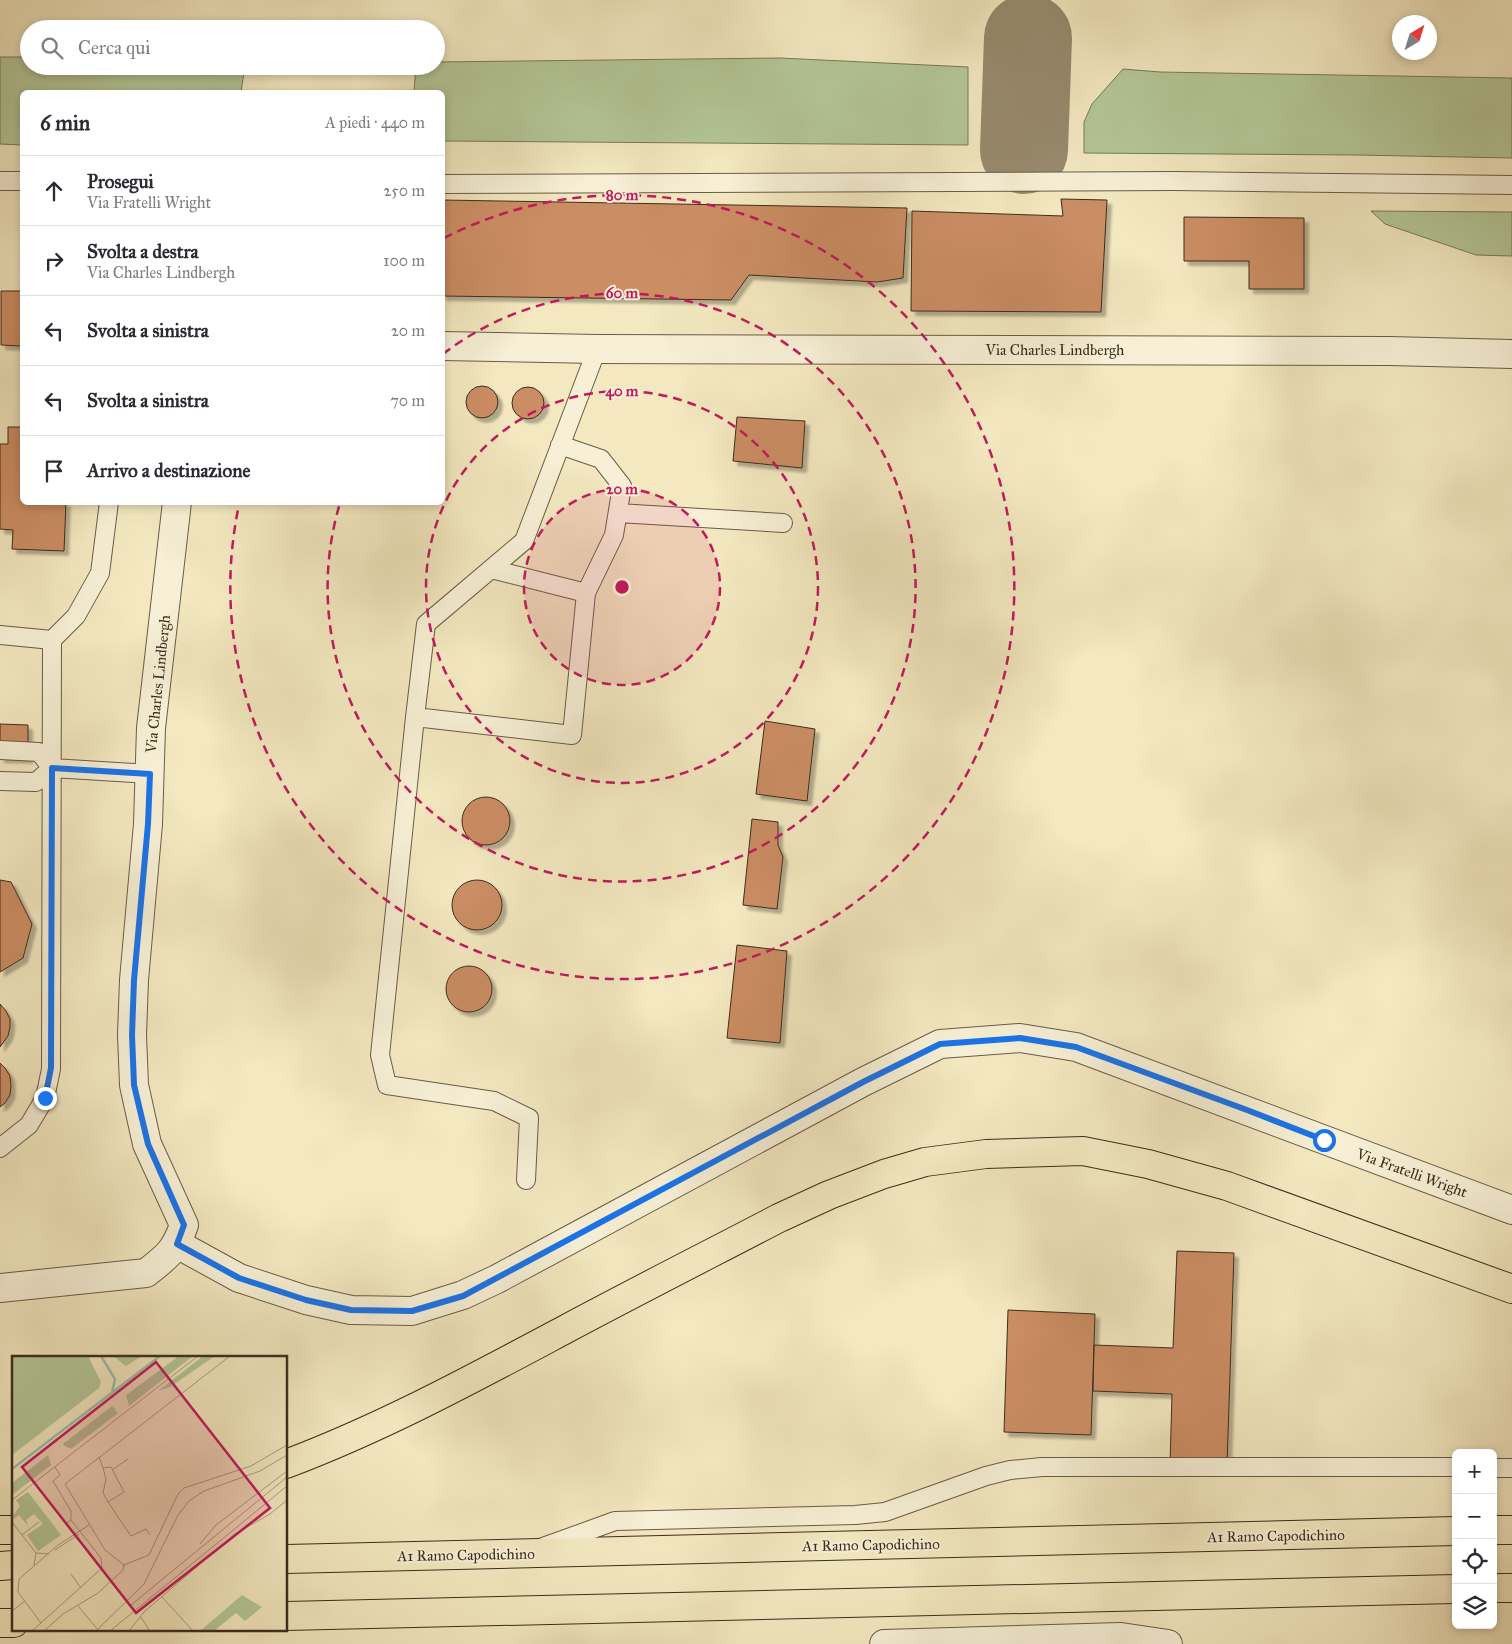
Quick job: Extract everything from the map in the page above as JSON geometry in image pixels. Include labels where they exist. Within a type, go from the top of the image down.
[{"type":"highway","points":[[288,1463],[385,1423],[462,1385],[778,1218],[875,1177],[925,1162],[986,1154],[1083,1151],[1148,1164],[1227,1186],[1512,1289]]},
{"type":"highway","points":[[1497,1530],[1512,1530]]},
{"type":"highway","name":"A1 Ramo Capodichino","points":[[288,1559],[1452,1531]]},
{"type":"highway","points":[[1497,1588],[1512,1588]]},
{"type":"highway","points":[[288,1616],[1452,1589]]},
{"type":"street","name":"Via Charles Lindbergh","points":[[445,346],[598,349],[1359,351],[1512,354]]},
{"type":"street","name":"Via Charles Lindbergh","points":[[176,505],[151,728],[148,824],[134,980],[132,1035],[134,1085],[148,1144],[184,1225],[177,1244]]},
{"type":"street","name":"Via Fratelli Wright","points":[[177,1244],[239,1278],[306,1300],[351,1310],[412,1311],[463,1296],[863,1082],[940,1044],[1020,1038],[1085,1050],[1512,1210]]},
{"type":"street","points":[[0,1288],[146,1273],[165,1259],[177,1244]]},
{"type":"street","points":[[884,1644],[1121,1637],[1168,1644]]},
{"type":"lane","points":[[0,181],[20,181]]},
{"type":"lane","points":[[445,184],[1174,181],[1512,186]]},
{"type":"lane","points":[[526,1180],[529,1118],[494,1101],[387,1085],[380,1055],[426,624],[524,541],[598,349]]},
{"type":"lane","points":[[415,717],[572,735],[586,593],[614,534],[622,486],[600,459],[560,445]]},
{"type":"lane","points":[[0,1148],[29,1125],[45,1098],[51,1068],[52,640],[76,616],[100,573],[109,505]]},
{"type":"lane","points":[[618,513],[783,523]]},
{"type":"lane","points":[[491,569],[586,593]]},
{"type":"lane","points":[[0,636],[52,640]]},
{"type":"lane","points":[[0,750],[39,752],[52,768]]},
{"type":"lane","points":[[0,781],[36,782],[52,768],[150,774]]},
{"type":"lane","points":[[525,1554],[614,1521],[855,1515],[885,1512],[986,1476],[1010,1470],[1042,1467],[1452,1467]]},
{"type":"lane","points":[[1497,1468],[1512,1468]]},
{"type":"green space","points":[[0,57],[20,57],[20,75],[244,75],[241,90],[20,90],[20,145],[0,144]]},
{"type":"green space","points":[[780,58],[968,67],[968,145],[445,141],[445,90],[414,90],[415,75],[445,75],[445,62]]},
{"type":"green space","points":[[1123,69],[1160,72],[1512,78],[1512,158],[1084,153],[1084,122],[1092,104]]},
{"type":"green space","points":[[1371,211],[1512,212],[1512,256],[1476,255],[1385,224]]},
{"type":"building","points":[[1061,199],[1107,200],[1101,312],[911,311],[912,211],[1063,216]]},
{"type":"building","points":[[445,200],[907,208],[903,278],[877,282],[749,275],[731,300],[445,296]]},
{"type":"building","points":[[1184,217],[1304,218],[1304,289],[1249,289],[1249,261],[1184,261]]},
{"type":"building","points":[[1,291],[20,291],[20,346],[1,345]]},
{"type":"building","points":[[482,386],[488,387],[493,391],[497,396],[497,408],[493,413],[488,417],[482,418],[476,417],[471,413],[467,408],[466,402],[467,396],[471,391],[476,387]]},
{"type":"building","points":[[528,387],[540,391],[544,403],[540,415],[528,419],[516,415],[512,403],[516,391]]},
{"type":"building","points":[[737,417],[805,421],[802,468],[733,461]]},
{"type":"building","points":[[8,427],[20,427],[20,505],[66,505],[64,551],[12,549],[13,530],[0,529],[0,444],[8,444]]},
{"type":"building","points":[[765,721],[815,729],[807,801],[756,794]]},
{"type":"building","points":[[0,724],[28,725],[28,759],[0,758]]},
{"type":"building","points":[[481,797],[491,797],[500,801],[506,807],[510,821],[506,835],[500,841],[491,845],[481,845],[472,841],[466,835],[462,826],[462,816],[466,807],[472,801]]},
{"type":"building","points":[[752,819],[778,822],[778,845],[783,857],[777,909],[743,905]]},
{"type":"building","points":[[0,880],[11,882],[32,924],[23,958],[0,972]]},
{"type":"building","points":[[477,880],[487,882],[495,887],[500,895],[502,905],[500,915],[495,923],[487,928],[477,930],[467,928],[459,923],[454,915],[452,905],[454,895],[459,887],[467,882]]},
{"type":"building","points":[[737,945],[787,951],[780,1043],[727,1038]]},
{"type":"building","points":[[464,966],[474,966],[488,976],[492,989],[488,1002],[482,1008],[474,1012],[464,1012],[450,1002],[446,994],[446,984],[456,970]]},
{"type":"building","points":[[0,1004],[10,1019],[10,1027],[8,1036],[0,1047]]},
{"type":"building","points":[[0,1063],[10,1076],[11,1086],[10,1095],[0,1107]]},
{"type":"building","points":[[1177,1251],[1234,1253],[1227,1466],[1170,1464],[1172,1394],[1093,1391],[1094,1345],[1173,1348]]},
{"type":"building","points":[[1008,1310],[1095,1314],[1091,1435],[1004,1432]]},
{"type":"taxiway","points":[[1024,150],[1028,38]]},
{"type":"route","points":[[45,1098],[51,1068],[52,768],[150,774],[148,824],[134,980],[132,1035],[134,1085],[148,1144],[184,1225],[177,1244],[239,1278],[306,1300],[351,1310],[412,1311],[463,1296],[863,1082],[940,1044],[1020,1038],[1076,1047],[1324,1140]]}]
